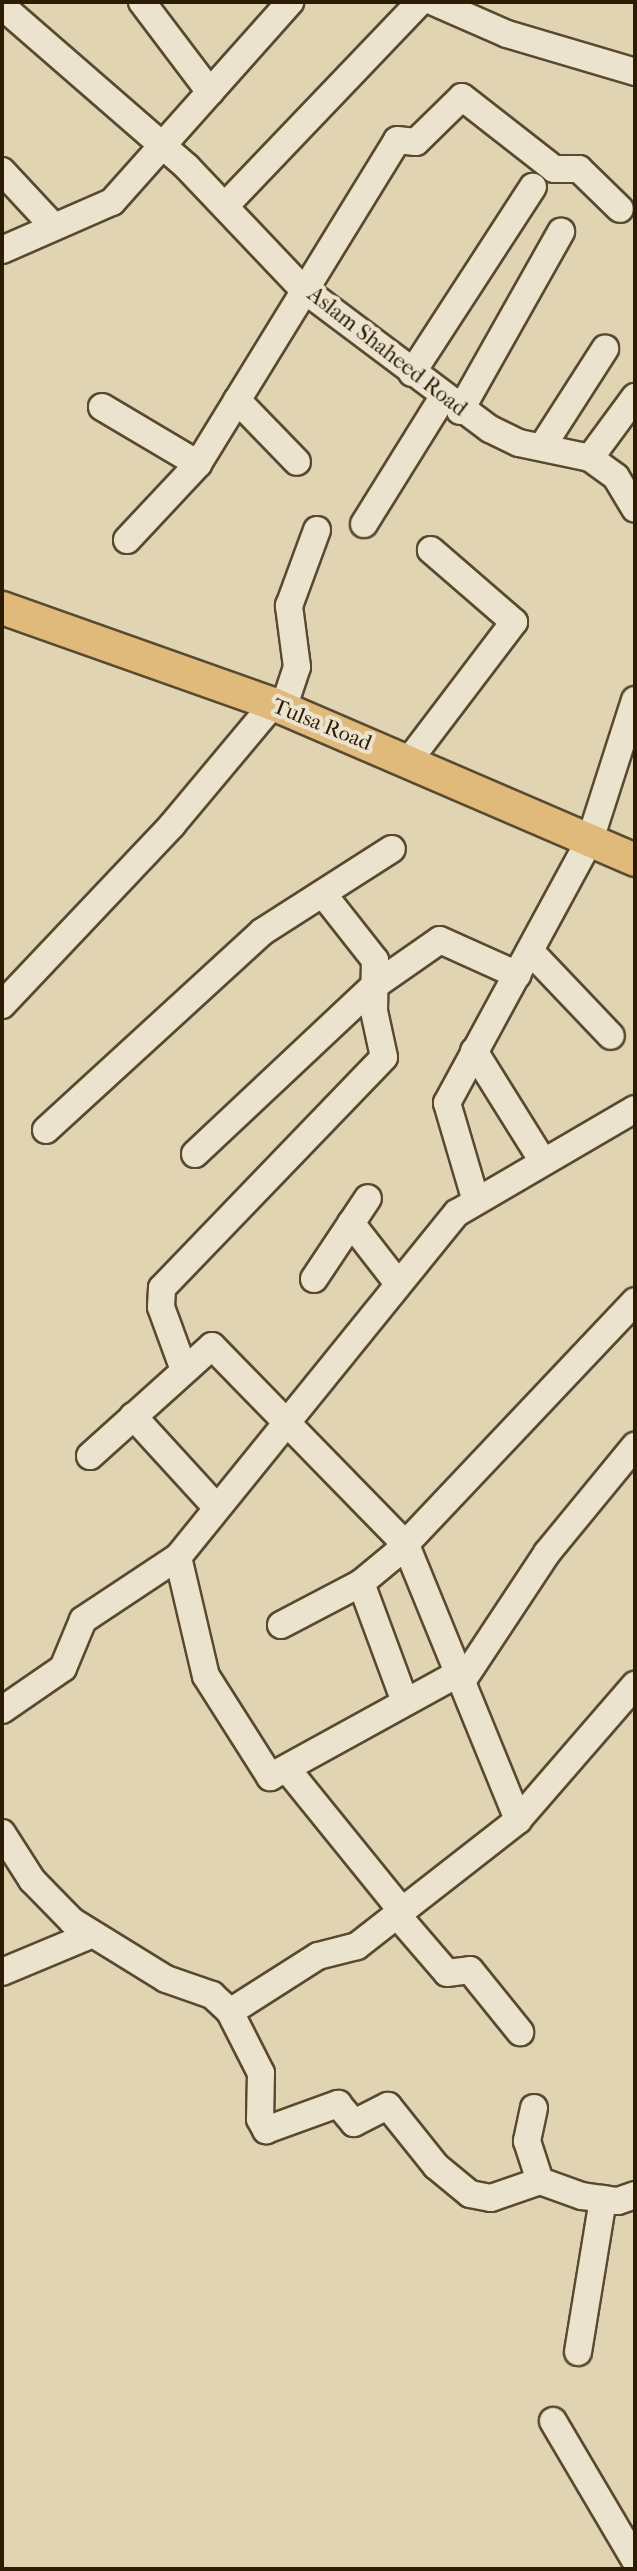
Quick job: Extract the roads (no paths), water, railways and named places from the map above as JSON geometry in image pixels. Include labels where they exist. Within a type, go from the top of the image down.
[{"type":"main road","name":"Tulsa Road","points":[[2,608],[278,706],[410,759],[635,860]]},
{"type":"street","points":[[142,2],[210,92]]},
{"type":"street","points":[[2,250],[112,202],[165,147],[290,2]]},
{"type":"street","points":[[225,206],[420,2]]},
{"type":"street","points":[[434,2],[507,34],[635,72]]},
{"type":"street","name":"Aslam Shaheed Road","points":[[2,6],[165,147],[302,288],[451,404],[519,443],[590,458],[616,477],[635,509]]},
{"type":"street","points":[[127,540],[198,464],[302,288],[397,140],[416,142],[462,97],[554,169],[579,169],[620,209]]},
{"type":"street","points":[[2,171],[54,227]]},
{"type":"street","points":[[412,373],[533,187]]},
{"type":"street","points":[[364,524],[451,404],[561,232]]},
{"type":"street","points":[[542,447],[605,349]]},
{"type":"street","points":[[590,458],[635,397]]},
{"type":"street","points":[[237,400],[297,462]]},
{"type":"street","points":[[102,407],[198,464]]},
{"type":"street","points":[[2,1005],[172,825],[278,706],[297,667],[289,606],[317,530]]},
{"type":"street","points":[[410,759],[514,622],[431,550]]},
{"type":"street","points":[[475,1198],[447,1103],[590,840],[635,700]]},
{"type":"street","points":[[46,1130],[262,932],[392,849]]},
{"type":"street","points":[[184,1370],[161,1307],[162,1288],[380,1065],[375,960],[323,894]]},
{"type":"street","points":[[195,1154],[374,986],[440,940],[518,975]]},
{"type":"street","points":[[530,951],[611,1036]]},
{"type":"street","points":[[474,1051],[542,1160]]},
{"type":"street","points":[[2,1710],[63,1668],[83,1620],[178,1557],[216,1507],[289,1424],[397,1282],[475,1198],[635,1109]]},
{"type":"street","points":[[314,1279],[368,1198]]},
{"type":"street","points":[[351,1223],[397,1282]]},
{"type":"street","points":[[281,1625],[361,1583],[406,1545],[635,1301]]},
{"type":"street","points":[[90,1456],[212,1346],[406,1545],[518,1820]]},
{"type":"street","points":[[133,1416],[216,1507]]},
{"type":"street","points":[[178,1557],[206,1676],[270,1777],[404,1699],[460,1677],[547,1553],[635,1446]]},
{"type":"street","points":[[361,1583],[404,1699]]},
{"type":"street","points":[[230,2012],[318,1956],[357,1946],[518,1820],[635,1685]]},
{"type":"street","points":[[287,1769],[447,1973],[470,1970],[520,2032]]},
{"type":"street","points":[[2,1833],[32,1880],[91,1935],[166,1979],[194,1985],[230,2012],[261,2073],[260,2119],[266,2130],[338,2104],[354,2123],[388,2106],[436,2166],[470,2194],[491,2198],[540,2181],[603,2199],[635,2195]]},
{"type":"street","points":[[2,1972],[91,1935]]},
{"type":"street","points":[[534,2108],[527,2141],[540,2181]]},
{"type":"street","points":[[578,2352],[603,2199]]},
{"type":"street","points":[[553,2421],[635,2560]]}]
